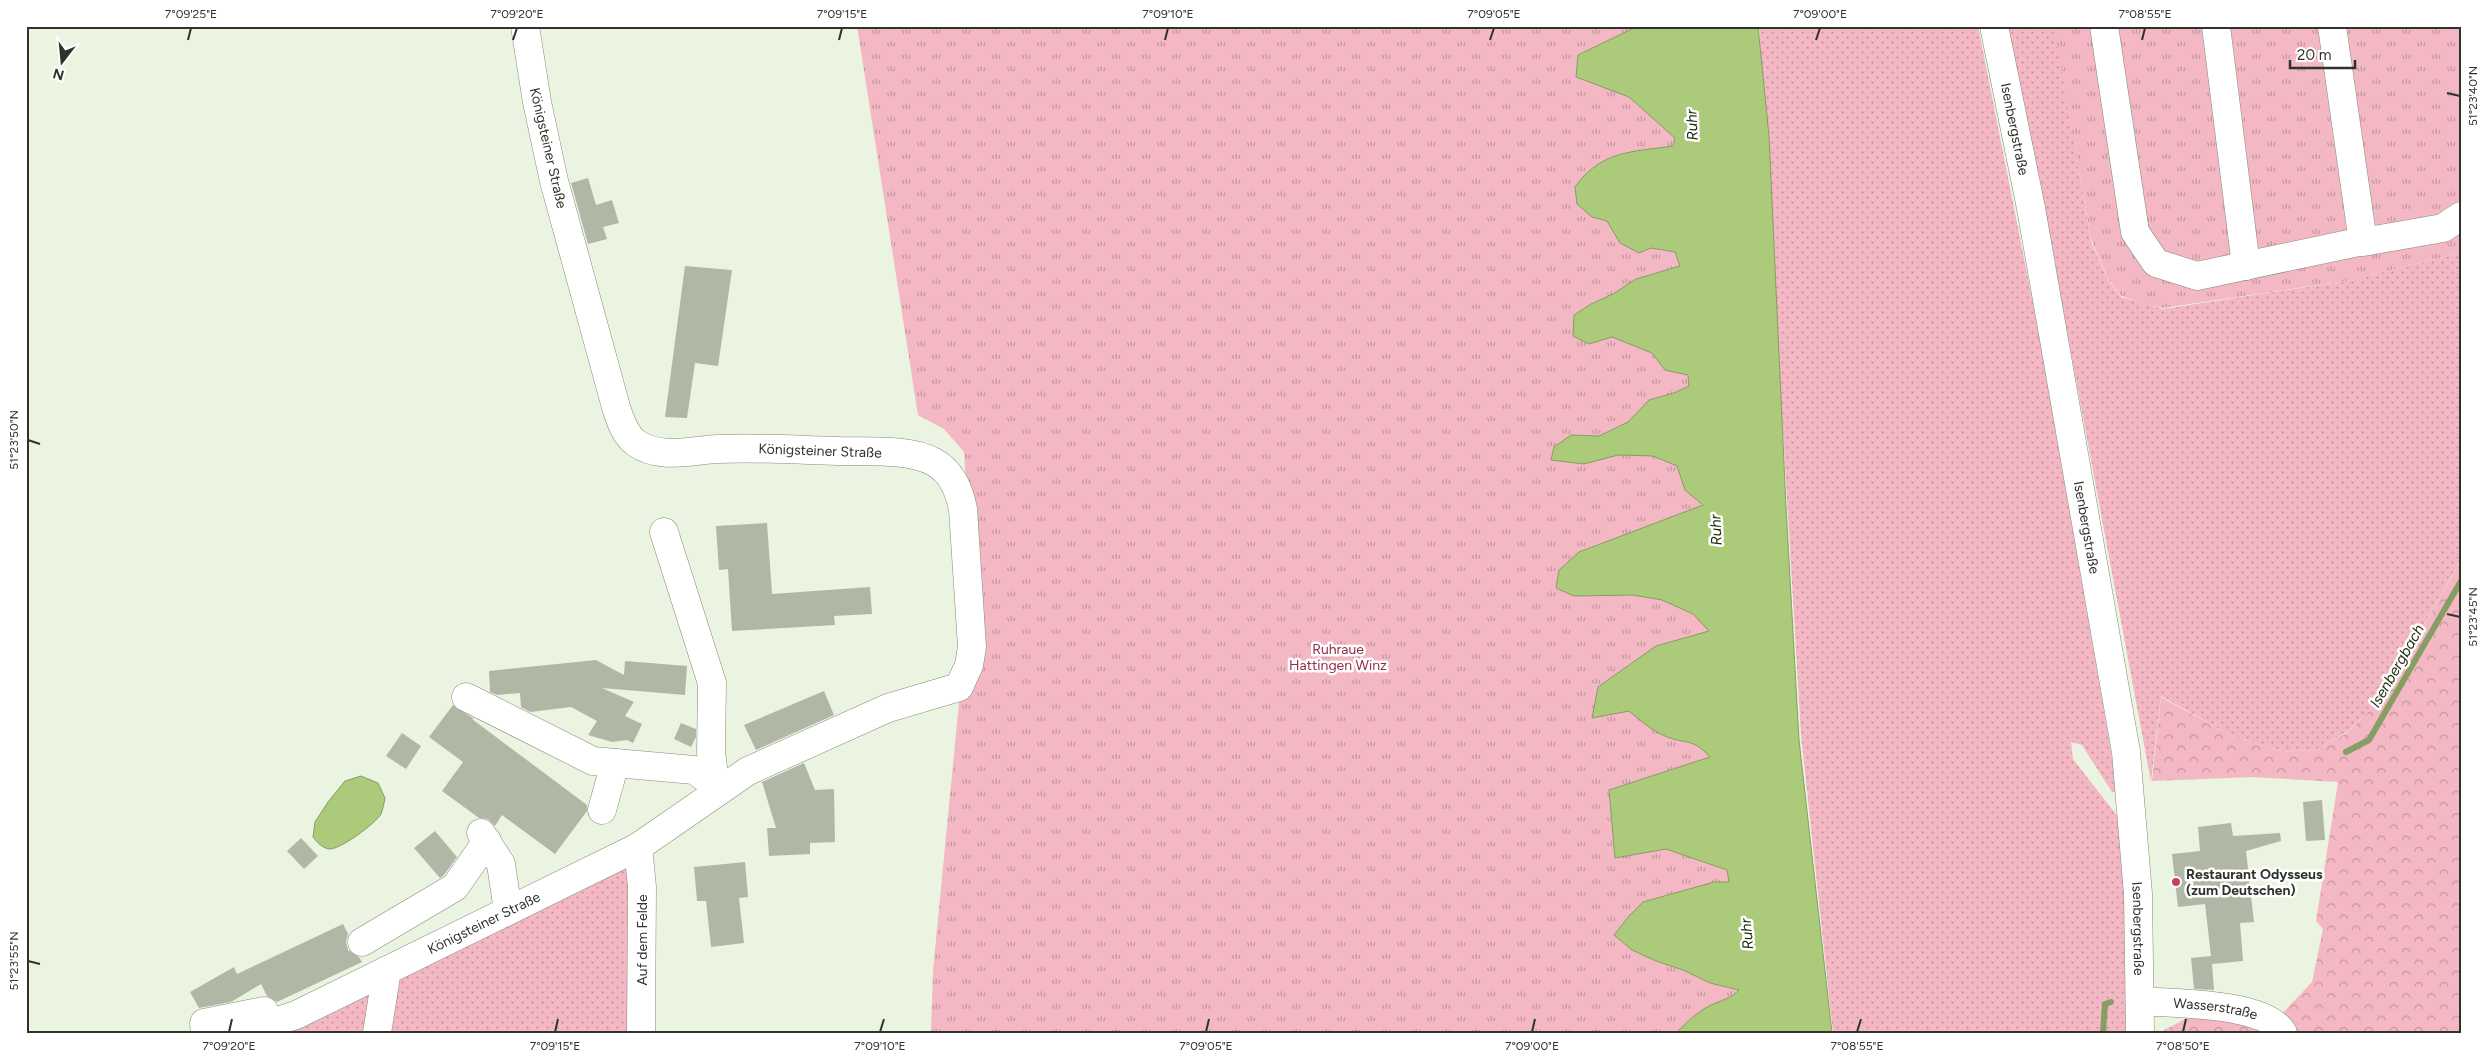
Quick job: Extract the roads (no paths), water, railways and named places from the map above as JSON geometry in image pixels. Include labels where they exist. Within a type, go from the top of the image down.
[{"type":"street","name":"Königsteiner Straße","points":[[235,1025],[296,1015],[638,847],[716,791],[748,771],[888,708],[959,687],[969,665],[972,647],[964,524],[960,497],[950,476],[933,461],[908,454],[754,448],[672,453],[647,448],[630,437],[619,419],[554,181],[537,102],[525,26]]},
{"type":"street","name":"Isenbergstraße","points":[[1994,26],[2032,218],[2126,752],[2138,894],[2140,1033]]},
{"type":"street","points":[[2104,26],[2135,232],[2156,263],[2197,276],[2362,241],[2443,228],[2461,216]]},
{"type":"street","points":[[2216,26],[2246,266]]},
{"type":"street","points":[[2332,26],[2362,241]]},
{"type":"street","points":[[664,532],[712,683],[703,761],[716,791]]},
{"type":"street","points":[[466,697],[593,761],[615,763],[703,761]]},
{"type":"street","points":[[602,810],[615,763]]},
{"type":"street","points":[[362,942],[455,887],[484,837],[501,864],[508,911]]},
{"type":"street","name":"Auf dem Felde","points":[[638,847],[642,887],[641,1033]]},
{"type":"street","points":[[205,1033],[204,1023],[235,1025],[272,1010],[357,970]]},
{"type":"street","points":[[377,1033],[387,970]]},
{"type":"street","points":[[235,1025],[265,1000]]},
{"type":"street","name":"Wasserstraße","points":[[2140,1001],[2249,1011],[2273,1021],[2283,1033]]},
{"type":"water","name":"Ruhr","points":[[1638,26],[1758,26],[1769,136],[1799,740],[1832,1033],[1676,1033],[1701,1011],[1739,990],[1710,983],[1683,970],[1656,961],[1632,950],[1614,935],[1643,902],[1714,882],[1729,882],[1727,870],[1666,849],[1615,858],[1609,790],[1710,757],[1693,744],[1672,739],[1655,731],[1629,711],[1592,718],[1598,687],[1656,646],[1709,631],[1693,614],[1662,600],[1633,595],[1574,596],[1556,588],[1559,570],[1579,552],[1703,505],[1685,490],[1677,466],[1653,456],[1618,455],[1584,464],[1551,460],[1554,447],[1571,435],[1599,436],[1628,422],[1649,400],[1674,393],[1689,386],[1688,375],[1665,370],[1652,353],[1612,337],[1589,344],[1573,336],[1574,315],[1636,279],[1680,266],[1675,252],[1651,248],[1639,253],[1620,243],[1607,221],[1592,217],[1577,204],[1575,187],[1585,175],[1607,159],[1631,152],[1673,146],[1675,138],[1629,97],[1576,77],[1578,55]]},
{"type":"water","points":[[361,776],[378,783],[385,798],[381,814],[349,841],[334,848],[324,847],[313,837],[315,822],[345,781]]},
{"type":"waterway","name":"Isenbergbach","points":[[2346,752],[2369,740],[2461,581]]},
{"type":"waterway","name":"Isenbergbach","points":[[2103,1033],[2105,1004],[2111,1002]]},
{"type":"place","name":"Restaurant Odysseus (zum Deutschen)","points":[[2176,882]]},
{"type":"park label","name":"Ruhraue Hattingen Winz","points":[[1338,658]]}]
